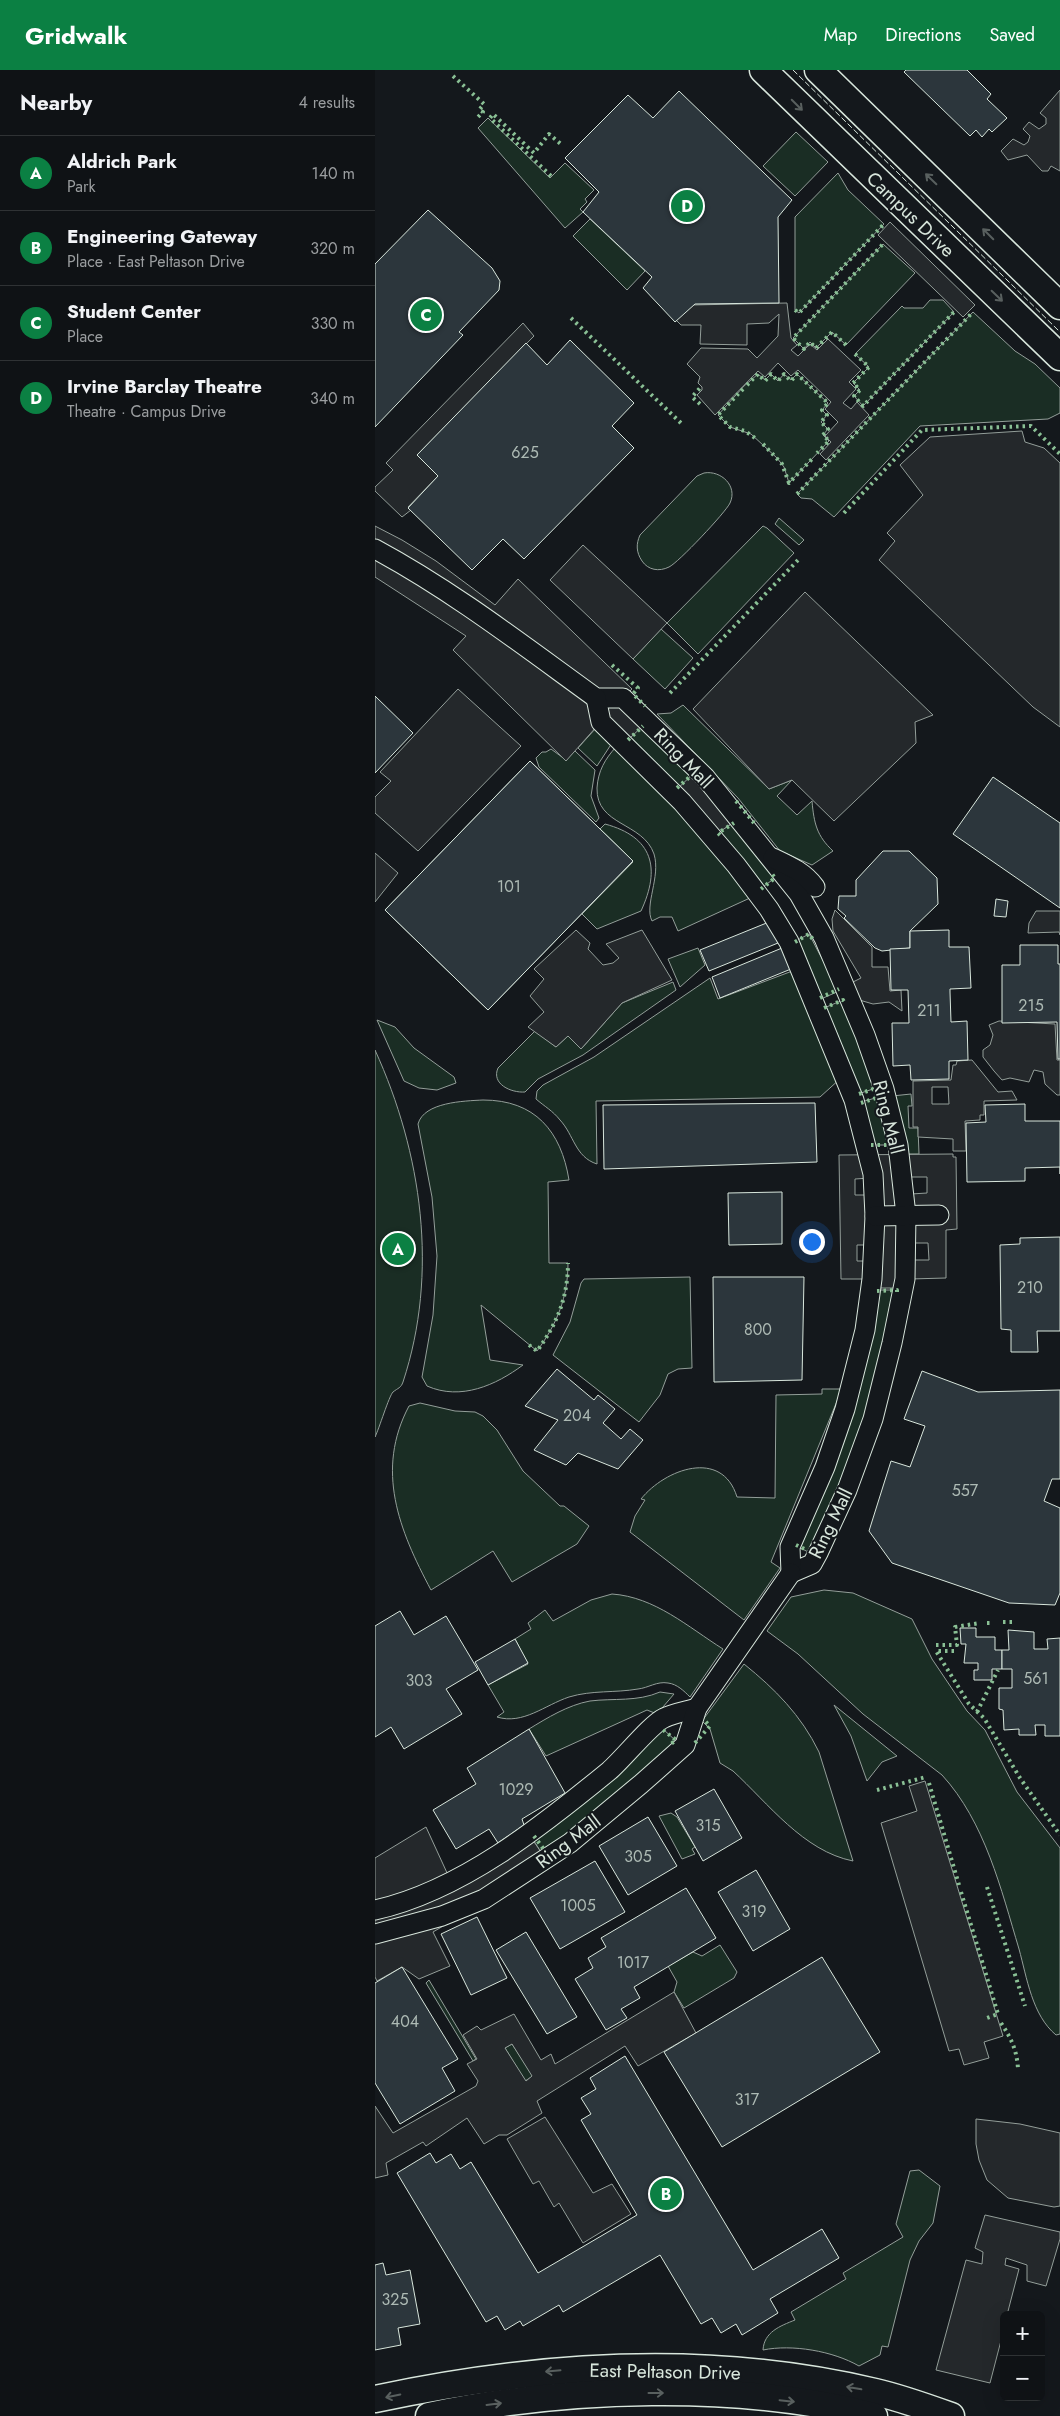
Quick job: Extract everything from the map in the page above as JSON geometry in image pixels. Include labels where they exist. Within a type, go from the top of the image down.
[{"type":"main road","name":"Campus Drive","points":[[763,70],[1060,357]]},
{"type":"main road","name":"Campus Drive","points":[[818,70],[1060,306]]},
{"type":"main road","name":"East Peltason Drive","points":[[375,2400],[437,2386],[515,2375],[584,2368],[653,2367],[732,2371],[792,2377],[874,2391],[951,2416]]},
{"type":"main road","name":"East Peltason Drive","points":[[429,2416],[477,2406],[546,2397],[603,2393],[738,2396],[799,2402],[874,2416]]},
{"type":"street","points":[[375,549],[412,569],[448,592],[596,698]]},
{"type":"street","name":"Ring Mall","points":[[596,698],[623,698],[705,777],[770,857],[799,894],[825,938],[865,1035],[884,1089],[898,1145],[906,1215],[906,1271],[903,1293],[873,1419],[847,1490],[818,1553],[812,1564],[791,1573],[790,1547],[825,1467],[845,1409],[865,1330],[872,1279],[875,1216],[873,1174],[854,1100],[789,942],[769,910],[736,865],[682,802],[601,722],[596,698]]},
{"type":"street","points":[[770,857],[795,868],[808,877],[815,887]]},
{"type":"street","points":[[875,1216],[939,1215]]},
{"type":"street","points":[[699,1706],[777,1596],[791,1573]]},
{"type":"street","name":"Ring Mall","points":[[375,1910],[400,1905],[432,1892],[502,1852],[611,1769],[663,1719],[699,1706]]},
{"type":"street","name":"Ring Mall","points":[[375,1934],[442,1916],[483,1899],[570,1843],[685,1745],[699,1706]]},
{"type":"green space","points":[[488,118],[550,178],[565,163],[594,190],[585,199],[587,202],[580,209],[583,212],[565,228],[478,128]]},
{"type":"green space","points":[[796,132],[828,162],[795,196],[763,166]]},
{"type":"green space","points":[[838,173],[848,190],[884,224],[799,313],[795,310],[795,217]]},
{"type":"green space","points":[[590,219],[645,271],[627,290],[573,236]]},
{"type":"green space","points":[[883,244],[915,273],[846,345],[832,332],[816,348],[810,342],[804,349],[793,338]]},
{"type":"green space","points":[[930,300],[943,300],[954,312],[863,406],[854,396],[860,390],[853,383],[869,367],[855,354],[902,306],[904,308],[923,308]]},
{"type":"green space","points":[[973,312],[1015,351],[1035,364],[1060,388],[1060,413],[1048,419],[920,426],[834,517],[812,499],[801,498],[797,494]]},
{"type":"green space","points":[[758,374],[765,380],[771,374],[778,381],[784,374],[791,380],[797,374],[828,403],[822,410],[827,415],[821,422],[828,429],[823,435],[829,441],[789,483],[784,467],[777,458],[751,434],[730,427],[718,415],[744,386]]},
{"type":"green space","points":[[704,473],[716,474],[730,485],[732,497],[727,508],[691,547],[669,567],[654,569],[647,566],[640,558],[638,551],[637,545],[640,535],[697,476]]},
{"type":"green space","points":[[779,518],[804,540],[799,545],[775,524]]},
{"type":"green space","points":[[763,526],[794,553],[698,654],[667,623]]},
{"type":"green space","points":[[661,629],[693,658],[665,689],[633,659]]},
{"type":"green space","points":[[683,705],[769,789],[792,780],[777,796],[797,815],[812,801],[817,829],[823,840],[833,851],[812,865],[780,851],[738,798],[657,714],[671,713]]},
{"type":"green space","points":[[643,725],[692,775],[678,789],[628,740]]},
{"type":"green space","points":[[596,728],[612,743],[597,766],[578,748]]},
{"type":"green space","points":[[616,747],[688,819],[750,898],[678,931],[672,917],[660,917],[652,921],[650,907],[656,872],[654,854],[640,836],[604,810],[599,800],[597,788],[601,771],[605,761]]},
{"type":"green space","points":[[551,749],[566,760],[575,751],[595,770],[591,796],[599,818],[596,822],[539,767],[536,758],[542,752]]},
{"type":"green space","points":[[734,822],[775,878],[760,889],[718,833]]},
{"type":"green space","points":[[605,824],[634,837],[643,846],[649,856],[651,881],[641,911],[597,929],[582,914],[633,862],[600,829]]},
{"type":"green space","points":[[809,934],[839,991],[821,999],[792,943]]},
{"type":"green space","points":[[698,948],[705,965],[680,987],[668,959]]},
{"type":"green space","points":[[795,970],[841,1078],[820,1097],[596,1101],[597,1164],[590,1161],[579,1151],[565,1126],[536,1099],[537,1091],[543,1085],[594,1057],[710,978],[718,999]]},
{"type":"green space","points":[[673,982],[676,990],[583,1055],[538,1079],[525,1092],[508,1089],[497,1079],[498,1068],[535,1031],[556,1047],[568,1036],[582,1048],[622,1003]]},
{"type":"green space","points":[[843,1000],[876,1088],[858,1094],[824,1008]]},
{"type":"green space","points":[[377,1020],[395,1027],[414,1048],[454,1077],[456,1083],[437,1090],[419,1088],[404,1081]]},
{"type":"green space","points":[[375,1050],[391,1089],[404,1130],[414,1172],[420,1214],[422,1256],[420,1299],[414,1341],[402,1384],[391,1395],[375,1437]]},
{"type":"green space","points":[[911,1094],[912,1106],[908,1106],[909,1128],[918,1128],[919,1154],[905,1154],[892,1096]]},
{"type":"green space","points":[[879,1097],[892,1145],[871,1145],[861,1102]]},
{"type":"green space","points":[[501,1101],[531,1112],[552,1133],[559,1147],[569,1180],[548,1182],[549,1263],[568,1263],[566,1287],[556,1320],[537,1351],[481,1305],[490,1360],[523,1365],[501,1379],[478,1389],[453,1392],[427,1386],[422,1377],[433,1315],[437,1256],[432,1197],[418,1124],[428,1111],[436,1107],[456,1102]]},
{"type":"green space","points":[[690,1277],[692,1368],[678,1369],[668,1374],[660,1395],[639,1422],[553,1355],[570,1322],[581,1283],[584,1279]]},
{"type":"green space","points":[[877,1290],[897,1290],[863,1433],[810,1553],[795,1545]]},
{"type":"green space","points":[[822,1389],[842,1389],[771,1562],[780,1568],[744,1620],[630,1532],[635,1516],[645,1500],[641,1499],[651,1488],[678,1472],[692,1468],[706,1468],[719,1472],[730,1482],[737,1497],[775,1498],[776,1395],[822,1394]]},
{"type":"green space","points":[[420,1403],[455,1411],[475,1412],[483,1416],[497,1430],[523,1471],[560,1506],[564,1506],[589,1526],[577,1544],[512,1582],[493,1551],[431,1590],[409,1545],[401,1522],[395,1500],[393,1477],[394,1453],[399,1430],[409,1406]]},
{"type":"green space","points":[[824,1590],[853,1593],[912,1619],[932,1659],[967,1711],[985,1730],[1017,1792],[1060,1848],[1060,2034],[1056,2035],[1048,2027],[1036,2007],[990,1857],[970,1814],[957,1794],[942,1775],[863,1714],[798,1654],[767,1631],[791,1597]]},
{"type":"green space","points":[[612,1594],[628,1596],[657,1607],[671,1614],[723,1649],[690,1697],[674,1685],[660,1683],[638,1689],[578,1695],[560,1700],[525,1716],[507,1719],[497,1717],[504,1712],[488,1685],[528,1664],[515,1639],[531,1629],[528,1623],[545,1610],[553,1621],[591,1600]]},
{"type":"green space","points":[[744,1664],[766,1683],[796,1714],[812,1739],[819,1752],[853,1861],[835,1856],[802,1837],[733,1771],[720,1763],[710,1729],[702,1721]]},
{"type":"green space","points":[[660,1692],[674,1694],[657,1714],[647,1710],[546,1756],[529,1729],[558,1712],[582,1703],[643,1697]]},
{"type":"green space","points":[[834,1705],[897,1756],[882,1762],[867,1781],[851,1736]]},
{"type":"green space","points":[[663,1729],[676,1741],[645,1772],[543,1855],[532,1838]]},
{"type":"green space","points":[[671,1813],[677,1817],[695,1847],[692,1849],[695,1854],[682,1859],[659,1816]]},
{"type":"green space","points":[[720,1945],[737,1972],[734,1978],[684,2008],[674,1992],[677,1982],[668,1966],[693,1952],[702,1956]]},
{"type":"green space","points":[[429,1980],[476,2059],[473,2061],[426,1983]]},
{"type":"green space","points":[[512,2044],[533,2076],[525,2081],[505,2048]]},
{"type":"green space","points":[[919,2170],[940,2186],[933,2223],[919,2241],[910,2260],[888,2347],[882,2346],[880,2355],[859,2366],[837,2356],[812,2350],[774,2348],[763,2350],[766,2339],[774,2330],[795,2320],[791,2312],[846,2279],[843,2273],[903,2237],[896,2224],[910,2171]]},
{"type":"shaded area","points":[[1060,90],[1060,171],[1051,166],[1048,171],[1042,171],[1027,155],[1008,160],[1001,151],[1013,139],[1024,145],[1028,142],[1030,136],[1023,129],[1029,122],[1039,129],[1046,124],[1046,118],[1040,113]]},
{"type":"shaded area","points":[[890,222],[975,305],[963,317],[878,235]]},
{"type":"shaded area","points":[[787,303],[791,338],[797,345],[791,350],[798,356],[810,344],[817,350],[828,339],[861,370],[849,382],[856,389],[843,403],[851,409],[857,402],[869,415],[826,460],[820,454],[831,442],[825,436],[838,422],[825,409],[831,402],[798,370],[791,376],[778,363],[765,377],[758,371],[715,415],[697,395],[702,390],[698,383],[700,377],[687,364],[701,348],[748,349],[757,358],[778,336],[779,314],[769,323],[747,324],[747,345],[700,344],[701,325],[681,325],[676,320],[691,305]]},
{"type":"shaded area","points":[[523,323],[534,336],[417,455],[438,476],[408,507],[411,510],[402,517],[375,491],[375,487],[393,470],[386,463]]},
{"type":"shaded area","points":[[1022,431],[1025,442],[1044,448],[1060,463],[1060,727],[1033,707],[879,560],[895,541],[887,533],[923,495],[900,465],[930,437]]},
{"type":"shaded area","points":[[375,526],[436,561],[495,605],[518,579],[632,689],[627,694],[652,717],[628,740],[598,725],[566,761],[453,650],[466,636],[375,577]]},
{"type":"shaded area","points":[[583,545],[667,623],[633,659],[550,580]]},
{"type":"shaded area","points":[[805,592],[933,715],[915,722],[916,743],[834,821],[792,780],[769,789],[693,709]]},
{"type":"shaded area","points":[[458,689],[521,746],[418,851],[375,813],[375,797],[391,781],[380,772]]},
{"type":"shaded area","points":[[702,765],[745,814],[718,833],[670,796]]},
{"type":"shaded area","points":[[375,853],[398,873],[375,902]]},
{"type":"shaded area","points":[[835,910],[872,947],[872,967],[888,967],[890,991],[901,990],[902,1011],[889,1002],[873,1004],[856,999],[849,984],[861,978],[833,931],[832,919]]},
{"type":"shaded area","points":[[1036,911],[1060,911],[1060,935],[1059,932],[1028,933],[1029,923]]},
{"type":"shaded area","points":[[576,930],[590,943],[588,949],[603,965],[613,963],[619,958],[606,944],[642,930],[672,980],[622,1003],[581,1049],[568,1036],[556,1047],[528,1027],[544,1012],[530,996],[544,979],[534,969]]},
{"type":"shaded area","points":[[999,1021],[1055,1024],[1057,1060],[1060,1060],[1060,1095],[1057,1095],[1045,1084],[1043,1072],[1034,1070],[1029,1082],[1010,1078],[1002,1080],[994,1071],[983,1057],[983,1050],[990,1045],[993,1035],[989,1025]]},
{"type":"shaded area","points":[[972,1060],[998,1092],[1012,1091],[1017,1100],[984,1101],[984,1115],[980,1115],[980,1120],[965,1121],[966,1151],[953,1151],[953,1139],[918,1137],[918,1127],[913,1127],[913,1081],[951,1080],[953,1065],[956,1065],[957,1061]],"holes":[[[932,1087],[948,1087],[949,1104],[932,1104]]]},
{"type":"shaded area","points":[[953,1154],[953,1157],[956,1157],[957,1229],[946,1230],[946,1278],[910,1279],[898,1288],[865,1288],[867,1279],[841,1279],[839,1155]],"holes":[[[911,1177],[927,1177],[927,1193],[911,1194]],[[870,1178],[870,1195],[855,1195],[855,1179]],[[913,1243],[928,1243],[929,1260],[913,1260]],[[857,1245],[872,1245],[873,1261],[857,1261]]]},
{"type":"shaded area","points":[[925,1781],[1003,2036],[984,2042],[989,2058],[964,2065],[959,2049],[949,2051],[881,1823],[917,1811],[909,1786]]},
{"type":"shaded area","points":[[426,1827],[448,1875],[526,1830],[549,1864],[433,1932],[450,1966],[419,1979],[402,1967],[377,1981],[375,1977],[375,1858]]},
{"type":"shaded area","points":[[674,1992],[696,2033],[638,2066],[625,2046],[537,2101],[542,2113],[507,2135],[499,2135],[484,2144],[467,2118],[426,2146],[423,2142],[386,2163],[388,2175],[375,2178],[375,2106],[393,2133],[476,2086],[478,2081],[467,2064],[477,2059],[463,2035],[477,2026],[481,2030],[514,2014],[541,2060],[551,2054],[555,2064]],"holes":[[[512,2044],[532,2076],[526,2081],[505,2048]]]},
{"type":"shaded area","points":[[545,2117],[593,2193],[612,2184],[631,2214],[583,2243],[559,2203],[554,2207],[539,2181],[533,2184],[507,2139]]},
{"type":"shaded area","points":[[976,2119],[1020,2124],[1060,2133],[1060,2206],[1054,2207],[1008,2198],[987,2180],[979,2160],[976,2144]]},
{"type":"shaded area","points":[[985,2215],[1060,2232],[1060,2239],[1046,2286],[1027,2281],[1027,2265],[1006,2258],[1005,2265],[1019,2269],[1008,2311],[1000,2311],[1000,2344],[990,2383],[936,2370],[966,2260],[982,2264],[983,2252],[975,2248]]},
{"type":"building","points":[[906,70],[967,70],[991,94],[987,99],[1007,118],[992,132],[989,129],[982,137],[976,130],[970,136],[904,72]]},
{"type":"building","points":[[679,91],[792,200],[778,217],[779,303],[695,304],[675,322],[643,288],[652,277],[583,212],[599,192],[565,158],[628,95],[653,118]]},
{"type":"building","points":[[428,210],[492,268],[500,281],[499,290],[459,332],[463,335],[375,427],[375,264]]},
{"type":"building","points":[[570,340],[634,403],[612,426],[634,448],[524,559],[503,539],[472,570],[408,508],[438,476],[417,455],[526,343],[547,365]]},
{"type":"building","points":[[375,696],[413,733],[375,773]]},
{"type":"building","points":[[530,761],[633,861],[488,1010],[385,910]]},
{"type":"building","points":[[530,761],[633,861],[488,1010],[385,910]]},
{"type":"building","points":[[993,777],[1060,823],[1060,908],[953,834]]},
{"type":"building","points":[[883,851],[909,851],[937,878],[938,904],[910,931],[910,948],[882,951],[875,948],[844,918],[846,916],[838,909],[839,896],[856,896],[856,880]]},
{"type":"building","points":[[996,899],[1008,901],[1006,917],[994,916]]},
{"type":"building","points":[[769,922],[778,943],[709,971],[700,950]]},
{"type":"building","points":[[949,930],[949,947],[969,947],[971,988],[950,989],[951,1022],[967,1021],[968,1060],[949,1061],[949,1079],[911,1080],[910,1065],[893,1066],[892,1023],[909,1023],[908,990],[891,990],[890,949],[910,948],[910,931]]},
{"type":"building","points":[[1020,945],[1058,945],[1058,964],[1060,964],[1060,1059],[1058,1059],[1057,1022],[1002,1023],[1002,965],[1020,965]]},
{"type":"building","points":[[782,948],[791,969],[720,998],[712,977]]},
{"type":"building","points":[[815,1103],[817,1162],[604,1169],[603,1105]]},
{"type":"building","points":[[1025,1104],[1025,1121],[1060,1121],[1060,1167],[1025,1168],[1025,1181],[967,1182],[966,1123],[986,1122],[985,1105]]},
{"type":"building","points":[[782,1192],[782,1244],[729,1245],[728,1193]]},
{"type":"building","points":[[1060,1237],[1060,1331],[1037,1331],[1038,1352],[1011,1352],[1011,1330],[1001,1329],[1000,1245],[1020,1244],[1020,1238]]},
{"type":"building","points":[[713,1277],[804,1277],[802,1380],[714,1382]]},
{"type":"building","points":[[557,1369],[594,1400],[598,1395],[615,1409],[603,1423],[621,1439],[630,1429],[643,1440],[618,1469],[578,1453],[566,1465],[534,1450],[558,1420],[525,1406]]},
{"type":"building","points":[[922,1371],[978,1392],[1060,1390],[1060,1479],[1052,1479],[1044,1501],[1060,1508],[1060,1593],[1055,1605],[1009,1603],[892,1563],[869,1531],[891,1461],[910,1467],[925,1426],[904,1419]]},
{"type":"building","points":[[400,1611],[414,1635],[446,1616],[478,1670],[446,1689],[462,1714],[404,1749],[391,1727],[375,1737],[375,1626]]},
{"type":"building","points":[[960,1628],[976,1628],[976,1637],[995,1637],[995,1650],[1002,1650],[1002,1669],[992,1669],[992,1680],[974,1680],[974,1670],[978,1670],[978,1663],[964,1663],[966,1644],[961,1644]]},
{"type":"building","points":[[1008,1630],[1034,1632],[1034,1649],[1048,1649],[1047,1639],[1060,1638],[1060,1736],[1045,1736],[1045,1725],[1035,1725],[1036,1735],[1019,1735],[1019,1729],[1004,1730],[1003,1710],[999,1709],[999,1688],[1012,1688],[1012,1669],[1002,1669],[1002,1650],[1009,1650]]},
{"type":"building","points":[[515,1639],[528,1663],[488,1685],[475,1662]]},
{"type":"building","points":[[529,1729],[565,1793],[522,1819],[524,1825],[498,1843],[489,1829],[456,1849],[433,1810],[476,1784],[467,1768]]},
{"type":"building","points":[[714,1789],[742,1838],[703,1861],[675,1811]]},
{"type":"building","points":[[648,1817],[677,1866],[628,1895],[599,1846]]},
{"type":"building","points":[[595,1861],[625,1912],[560,1949],[530,1898]]},
{"type":"building","points":[[756,1870],[790,1929],[753,1951],[718,1892]]},
{"type":"building","points":[[686,1888],[716,1938],[634,1987],[640,1998],[621,2009],[627,2018],[606,2030],[575,1979],[593,1968],[588,1958],[606,1947],[601,1938]]},
{"type":"building","points":[[477,1917],[507,1978],[471,1995],[441,1934]]},
{"type":"building","points":[[526,1932],[577,2017],[547,2034],[496,1950]]},
{"type":"building","points":[[822,1957],[880,2052],[722,2147],[664,2052]]},
{"type":"building","points":[[402,1967],[458,2059],[442,2068],[455,2091],[400,2124],[375,2083],[375,1983]]},
{"type":"building","points":[[625,2056],[753,2270],[822,2229],[839,2258],[770,2299],[778,2313],[742,2335],[736,2324],[721,2333],[712,2318],[701,2324],[660,2255],[563,2312],[559,2305],[523,2326],[520,2321],[505,2330],[497,2316],[486,2322],[397,2173],[430,2153],[436,2163],[451,2154],[460,2169],[471,2162],[538,2273],[637,2215],[581,2120],[591,2114],[581,2098],[596,2089],[590,2078]]},
{"type":"building","points":[[383,2263],[386,2275],[410,2270],[420,2324],[398,2328],[401,2345],[375,2350],[375,2265]]},
{"type":"hedge","points":[[453,76],[484,104],[479,110],[483,112],[478,117]]},
{"type":"hedge","points":[[551,176],[490,118],[493,114],[534,153],[549,134],[562,145]]},
{"type":"hedge","points":[[795,310],[799,313],[884,224]]},
{"type":"hedge","points":[[846,345],[832,332],[816,348],[810,342],[804,349],[793,338],[883,244]]},
{"type":"hedge","points":[[855,354],[869,367],[853,383],[860,390],[854,396],[863,406],[954,312]]},
{"type":"hedge","points":[[797,494],[973,312]]},
{"type":"hedge","points":[[571,318],[683,425]]},
{"type":"hedge","points":[[747,385],[758,374],[765,381],[771,374],[778,381],[784,374],[791,381],[797,374],[828,403],[822,410],[827,415],[821,422],[828,429],[823,435],[829,441],[817,453]]},
{"type":"hedge","points":[[700,388],[692,397],[700,404]]},
{"type":"hedge","points":[[743,389],[718,415],[730,427],[745,431],[758,440]]},
{"type":"hedge","points":[[844,513],[922,430],[1031,426],[1060,454]]},
{"type":"hedge","points":[[763,444],[782,464],[789,483],[814,457]]},
{"type":"hedge","points":[[670,693],[799,559]]},
{"type":"hedge","points":[[612,665],[638,688],[633,694],[645,706]]},
{"type":"hedge","points":[[628,740],[643,726]]},
{"type":"hedge","points":[[677,788],[691,774]]},
{"type":"hedge","points":[[736,801],[754,823]]},
{"type":"hedge","points":[[720,835],[718,833],[734,823]]},
{"type":"hedge","points":[[761,889],[775,878],[772,874]]},
{"type":"hedge","points":[[795,942],[809,934],[814,941]]},
{"type":"hedge","points":[[820,998],[839,989]]},
{"type":"hedge","points":[[824,1008],[843,1000],[844,1002]]},
{"type":"hedge","points":[[859,1094],[876,1088],[875,1086]]},
{"type":"hedge","points":[[861,1103],[879,1097],[879,1100]]},
{"type":"hedge","points":[[871,1145],[892,1145]]},
{"type":"hedge","points":[[529,1345],[537,1351],[556,1320],[566,1287],[568,1263]]},
{"type":"hedge","points":[[877,1291],[897,1290],[897,1292]]},
{"type":"hedge","points":[[796,1545],[811,1552]]},
{"type":"hedge","points":[[1003,1622],[1015,1622]]},
{"type":"hedge","points":[[936,1645],[957,1645],[955,1627],[980,1623]]},
{"type":"hedge","points":[[987,1623],[992,1623]]},
{"type":"hedge","points":[[954,1651],[936,1651],[969,1704],[984,1718],[1020,1778],[1060,1835]]},
{"type":"hedge","points":[[977,1712],[998,1670]]},
{"type":"hedge","points":[[695,1743],[710,1726],[705,1721]]},
{"type":"hedge","points":[[663,1730],[676,1740],[671,1744]]},
{"type":"hedge","points":[[877,1790],[926,1777]]},
{"type":"hedge","points":[[929,1783],[959,1885]]},
{"type":"hedge","points":[[534,1836],[545,1851]]},
{"type":"hedge","points":[[987,1887],[1025,2006]]},
{"type":"hedge","points":[[961,1892],[998,2014],[987,2018]]},
{"type":"hedge","points":[[1001,2023],[1013,2045],[1018,2069]]},
{"type":"fence","points":[[793,70],[1060,332]]},
{"type":"place","name":"Irvine Barclay Theatre","points":[[687,206]]},
{"type":"place","name":"Student Center","points":[[426,315]]},
{"type":"place","name":"Aldrich Park","points":[[398,1249]]},
{"type":"place","name":"Engineering Gateway","points":[[666,2194]]}]
